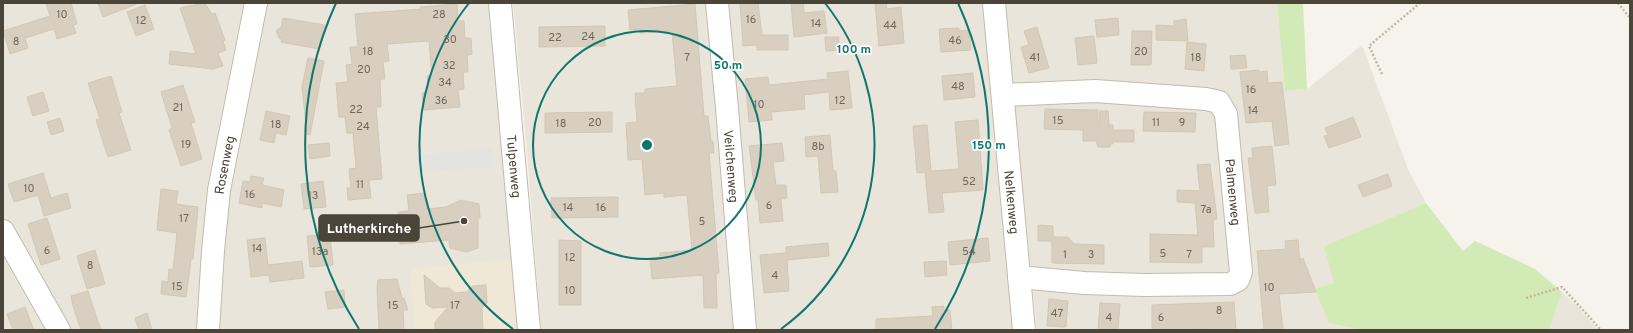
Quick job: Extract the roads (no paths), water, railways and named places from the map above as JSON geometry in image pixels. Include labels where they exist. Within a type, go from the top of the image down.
[{"type":"street","name":"Rosenweg","points":[[208,330],[213,251],[219,190],[256,3]]},
{"type":"street","name":"Tulpenweg","points":[[500,3],[529,330]]},
{"type":"street","name":"Veilchenweg","points":[[717,3],[745,330]]},
{"type":"street","name":"Nelkenweg","points":[[994,3],[1024,330]]},
{"type":"street","name":"Palmenweg","points":[[1003,95],[1095,91],[1206,99],[1219,102],[1226,114],[1240,272],[1238,280],[1230,284],[1099,284],[1019,278]]},
{"type":"street","points":[[3,231],[59,330]]},
{"type":"place","name":"Lutherkirche","points":[[464,221]]}]
